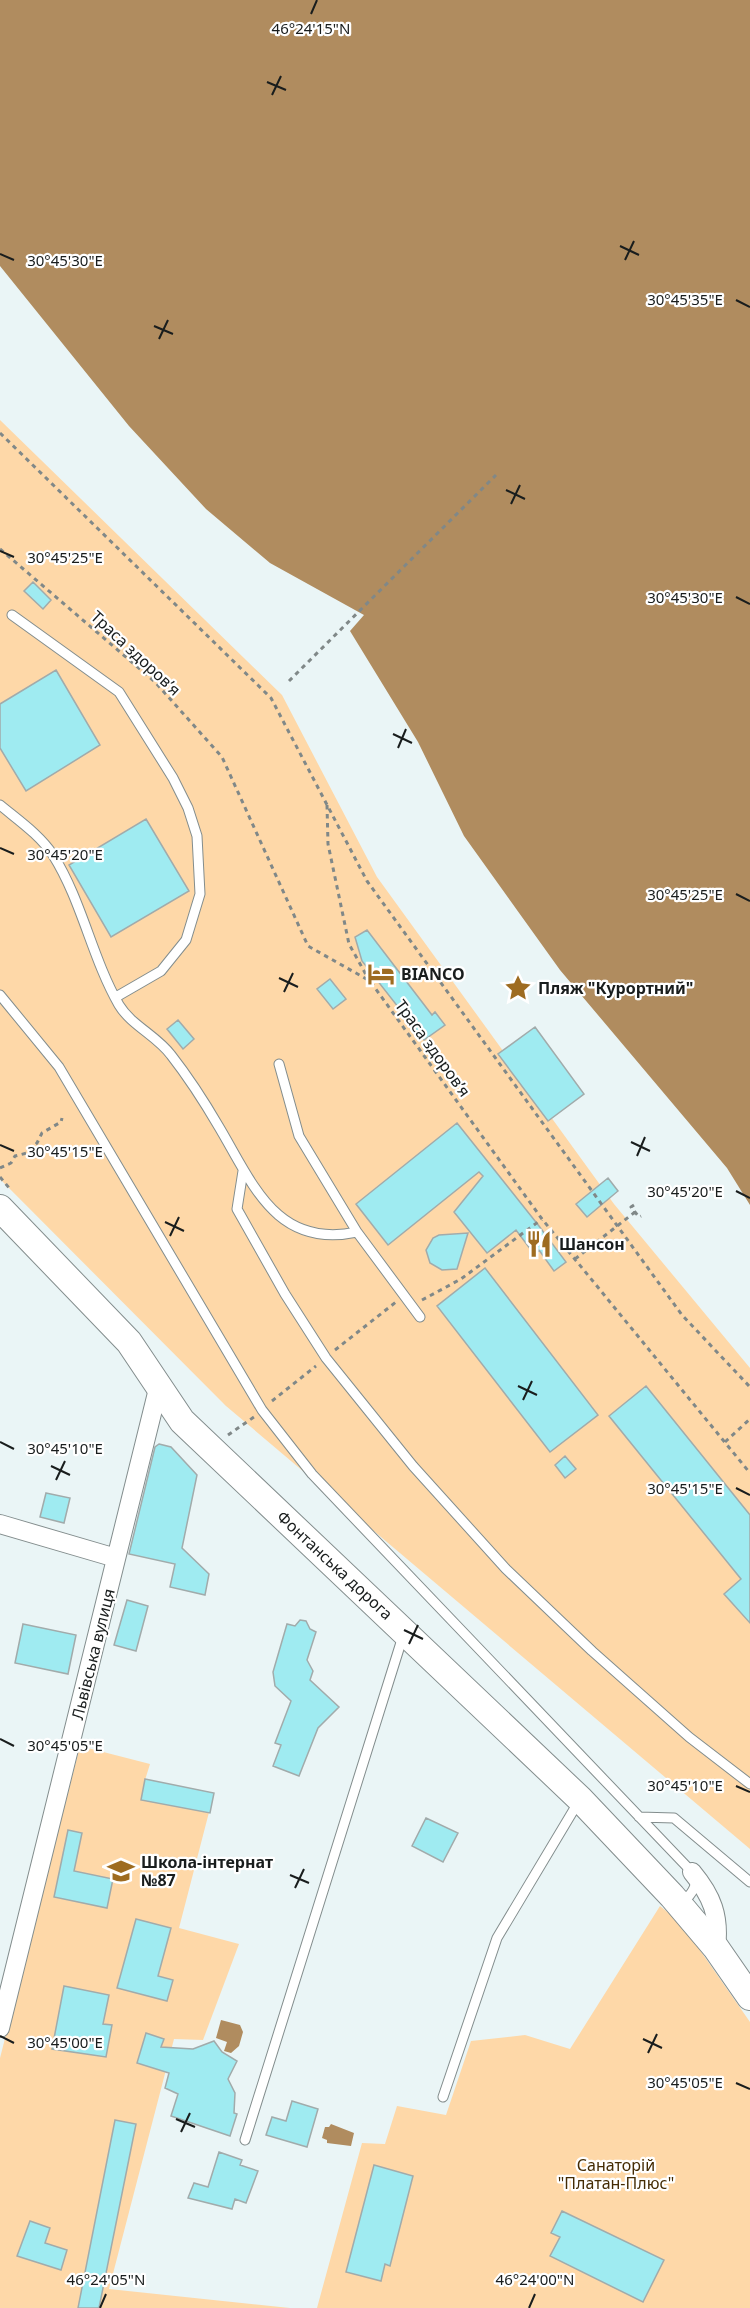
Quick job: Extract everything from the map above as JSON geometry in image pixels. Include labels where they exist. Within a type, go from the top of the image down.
[{"type":"main road","name":"Фонтанська дорога","points":[[0,1208],[129,1342],[182,1421],[580,1799],[672,1896],[716,1948],[750,1997]]},
{"type":"street","name":"Львівська вулиця","points":[[0,2028],[159,1385]]},
{"type":"street","points":[[0,1524],[116,1558]]},
{"type":"street","points":[[692,1872],[705,1888],[715,1906],[716,1948]]},
{"type":"lane","points":[[12,615],[119,692],[172,778],[188,808],[197,836],[200,894],[186,940],[161,971],[116,997]]},
{"type":"lane","points":[[0,805],[29,828],[52,854],[116,997],[128,1016],[170,1053],[219,1127],[243,1171],[273,1214],[290,1224],[313,1232],[338,1236],[357,1232]]},
{"type":"lane","points":[[0,995],[59,1067],[269,1419],[312,1474],[692,1872],[696,1882],[689,1896],[672,1896]]},
{"type":"lane","points":[[279,1064],[299,1136],[357,1232],[420,1317]]},
{"type":"lane","points":[[243,1171],[237,1209],[280,1284],[326,1358],[413,1466],[506,1569],[584,1643],[689,1737],[750,1784]]},
{"type":"lane","points":[[245,2140],[405,1631]]},
{"type":"lane","points":[[443,2097],[497,1938],[580,1799]]},
{"type":"lane","points":[[639,1817],[674,1818],[750,1882]]},
{"type":"path","points":[[0,433],[272,698],[367,881],[682,1315],[750,1387]]},
{"type":"path","points":[[289,681],[496,474]]},
{"type":"path","name":"Траса здоров’я","points":[[0,549],[155,682],[222,757],[308,946],[370,981],[542,1219],[750,1473]]},
{"type":"path","points":[[327,803],[328,844],[349,944],[370,981]]},
{"type":"path","points":[[0,1168],[11,1163],[15,1156],[27,1153],[38,1143],[42,1133],[61,1122],[62,1118]]},
{"type":"path","points":[[634,1205],[631,1207],[641,1216]]},
{"type":"path","points":[[574,1259],[636,1212]]},
{"type":"path","points":[[389,1308],[404,1296],[419,1302],[450,1285],[542,1219]]},
{"type":"path","points":[[225,1432],[230,1436],[253,1418]]},
{"type":"path","points":[[725,1442],[750,1419]]},
{"type":"green space","points":[[0,420],[282,695],[377,877],[614,1204],[750,1368],[750,1849],[226,1406],[0,1179]]},
{"type":"green space","name":"Школа-інтернат №87","points":[[80,1746],[150,1764],[145,1780],[214,1793],[179,1928],[239,1944],[203,2040],[174,2039],[109,2289],[290,2308],[0,2308],[0,2058]]},
{"type":"green space","name":"Санаторій \"Платан-Плюс\"","points":[[660,1906],[681,1923],[750,2022],[750,2308],[317,2308],[362,2143],[385,2144],[397,2106],[446,2115],[471,2041],[525,2035],[570,2049]]},
{"type":"shaded area","points":[[0,0],[750,0],[750,1205],[727,1168],[560,970],[464,836],[418,742],[350,631],[364,615],[270,563],[206,509],[129,426],[0,266]]},
{"type":"shaded area","points":[[221,2020],[240,2025],[243,2032],[239,2046],[231,2053],[224,2051],[227,2042],[216,2038]]},
{"type":"shaded area","points":[[331,2124],[354,2133],[351,2146],[327,2143],[327,2140],[322,2138],[325,2127]]},
{"type":"building","points":[[33,582],[51,600],[43,609],[24,591]]},
{"type":"building","points":[[56,670],[100,745],[26,791],[0,748],[0,704]]},
{"type":"building","points":[[146,819],[189,891],[111,937],[69,865]]},
{"type":"building","points":[[367,930],[432,1015],[435,1012],[445,1025],[424,1040],[362,961],[355,937]]},
{"type":"building","points":[[330,979],[346,999],[333,1009],[317,989]]},
{"type":"building","points":[[178,1020],[194,1039],[183,1049],[167,1029]]},
{"type":"building","points":[[535,1027],[584,1094],[548,1121],[498,1054]]},
{"type":"building","points":[[457,1123],[566,1262],[554,1271],[539,1250],[534,1254],[516,1230],[487,1253],[454,1212],[483,1176],[479,1172],[388,1245],[356,1204]]},
{"type":"building","points":[[608,1178],[618,1191],[587,1217],[576,1204]]},
{"type":"building","points":[[468,1233],[457,1269],[442,1270],[430,1263],[426,1250],[433,1238],[439,1235]]},
{"type":"building","points":[[485,1268],[598,1415],[550,1452],[437,1306]]},
{"type":"building","points":[[646,1386],[750,1515],[750,1623],[724,1594],[741,1579],[609,1416]]},
{"type":"building","points":[[159,1444],[171,1447],[197,1475],[182,1548],[209,1574],[205,1595],[170,1587],[175,1564],[129,1554],[155,1447]]},
{"type":"building","points":[[565,1456],[576,1469],[565,1478],[555,1465]]},
{"type":"building","points":[[46,1493],[70,1498],[64,1523],[40,1517]]},
{"type":"building","points":[[127,1600],[148,1606],[136,1651],[114,1645]]},
{"type":"building","points":[[300,1620],[306,1621],[310,1629],[316,1632],[307,1660],[313,1671],[310,1680],[339,1707],[318,1728],[299,1776],[273,1766],[281,1745],[275,1743],[291,1701],[275,1686],[273,1672],[287,1624],[295,1626]]},
{"type":"building","points":[[23,1624],[76,1635],[68,1674],[15,1663]]},
{"type":"building","points":[[145,1779],[214,1793],[210,1813],[141,1800]]},
{"type":"building","points":[[426,1818],[458,1833],[443,1862],[412,1846]]},
{"type":"building","points":[[68,1830],[82,1833],[74,1871],[113,1879],[107,1908],[54,1897]]},
{"type":"building","points":[[136,1919],[171,1928],[158,1976],[173,1980],[167,2001],[117,1988]]},
{"type":"building","points":[[64,1986],[109,1995],[103,2024],[112,2025],[106,2057],[52,2049]]},
{"type":"building","points":[[146,2033],[164,2039],[161,2047],[193,2049],[214,2041],[222,2052],[237,2061],[228,2079],[235,2093],[234,2113],[237,2114],[230,2136],[171,2116],[178,2094],[165,2088],[169,2073],[137,2063]]},
{"type":"building","points":[[292,2101],[318,2109],[307,2147],[266,2135],[272,2117],[286,2121]]},
{"type":"building","points":[[115,2120],[136,2124],[99,2308],[78,2308]]},
{"type":"building","points":[[219,2152],[242,2160],[240,2165],[258,2171],[246,2203],[235,2199],[232,2209],[188,2198],[194,2183],[208,2187]]},
{"type":"building","points":[[374,2165],[413,2176],[390,2266],[385,2264],[381,2281],[346,2272]]},
{"type":"building","points":[[562,2211],[664,2260],[643,2302],[550,2256],[560,2237],[551,2233]]},
{"type":"building","points":[[30,2221],[50,2228],[45,2243],[67,2250],[61,2270],[17,2256]]},
{"type":"place","name":"BIANCO","points":[[381,974]]},
{"type":"place","name":"Пляж \"Курортний\"","points":[[518,988]]},
{"type":"place","name":"Шансон","points":[[539,1244]]},
{"type":"place","name":"Школа-інтернат №87","points":[[121,1871]]}]
